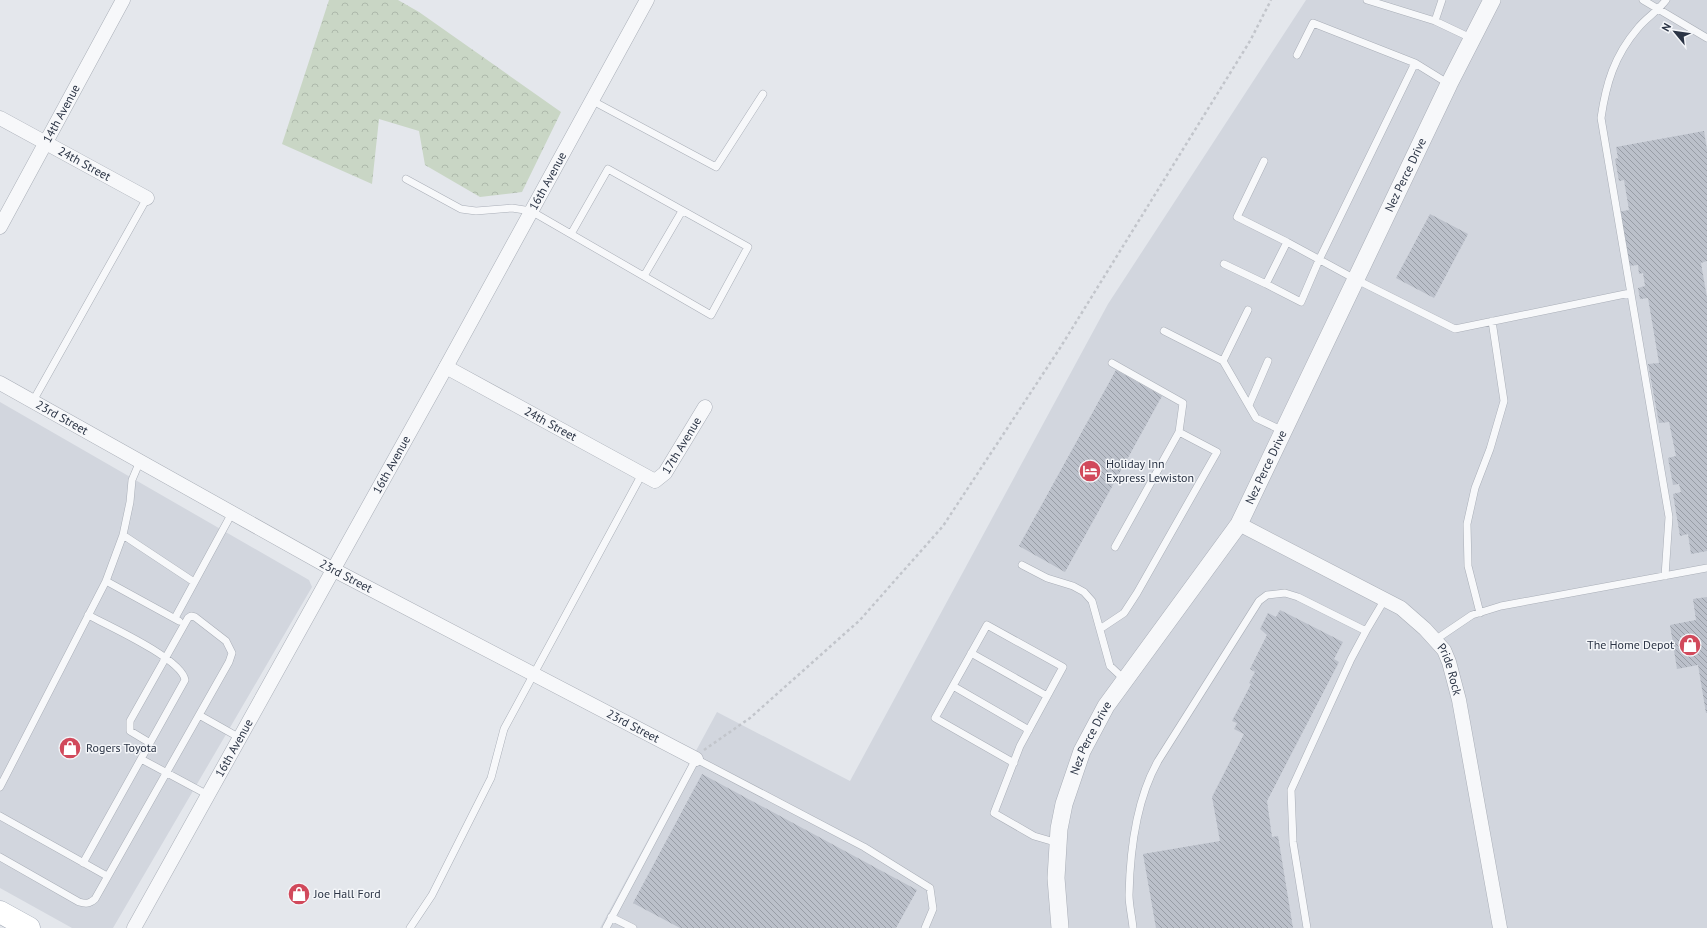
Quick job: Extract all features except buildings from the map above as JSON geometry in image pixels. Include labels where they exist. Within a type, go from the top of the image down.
[{"type":"main road","points":[[4,917],[28,928]]},
{"type":"street","name":"14th Avenue","points":[[0,227],[123,0]]},
{"type":"street","name":"16th Avenue","points":[[134,928],[334,570],[647,0]]},
{"type":"street","name":"Nez Perce Drive","points":[[1060,928],[1056,878],[1058,843],[1064,804],[1082,751],[1106,706],[1238,524],[1449,84],[1474,39],[1492,0]]},
{"type":"street","name":"24th Street","points":[[0,118],[146,198]]},
{"type":"street","name":"24th Street","points":[[446,367],[655,481]]},
{"type":"street","name":"23rd Street","points":[[0,383],[334,570],[696,759]]},
{"type":"street","name":"17th Avenue","points":[[655,481],[665,473],[705,407]]},
{"type":"street","name":"Pride Rock","points":[[1238,524],[1385,599],[1412,617],[1444,650],[1449,662],[1459,700],[1500,928]]},
{"type":"lane","points":[[1367,0],[1435,21],[1474,39]]},
{"type":"lane","points":[[1435,21],[1442,0]]},
{"type":"lane","points":[[1643,0],[1707,38]]},
{"type":"lane","points":[[1665,576],[1669,517],[1601,118],[1606,87],[1619,54],[1638,28],[1658,10],[1666,0]]},
{"type":"lane","points":[[1297,56],[1313,23],[1416,63],[1449,84]]},
{"type":"lane","points":[[1224,264],[1301,302],[1319,260],[1416,63]]},
{"type":"lane","points":[[591,100],[716,166],[763,94]]},
{"type":"lane","points":[[1264,161],[1237,217],[1454,329],[1630,293]]},
{"type":"lane","points":[[406,179],[460,209],[476,211],[512,208],[531,211],[711,315],[748,247],[608,169],[571,234]]},
{"type":"lane","points":[[33,401],[146,198]]},
{"type":"lane","points":[[644,276],[682,210]]},
{"type":"lane","points":[[1266,284],[1287,242]]},
{"type":"lane","points":[[1224,361],[1248,310]]},
{"type":"lane","points":[[1480,613],[1468,566],[1467,524],[1475,488],[1490,449],[1504,401],[1492,321]]},
{"type":"lane","points":[[1164,331],[1224,361],[1256,418],[1283,431]]},
{"type":"lane","points":[[1249,405],[1268,361]]},
{"type":"lane","points":[[1112,363],[1183,403],[1179,432],[1115,547]]},
{"type":"lane","points":[[1100,629],[1124,613],[1137,593],[1217,452],[1179,432]]},
{"type":"lane","points":[[0,787],[106,580],[123,535],[130,502],[132,480],[140,461]]},
{"type":"lane","points":[[410,928],[432,895],[491,778],[504,729],[642,474]]},
{"type":"lane","points":[[175,618],[232,513]]},
{"type":"lane","points":[[123,535],[194,582]]},
{"type":"lane","points":[[1022,565],[1047,578],[1073,586],[1084,592],[1092,601],[1110,666],[1126,680]]},
{"type":"lane","points":[[1435,640],[1472,615],[1501,606],[1707,568]]},
{"type":"lane","points":[[106,580],[184,624]]},
{"type":"lane","points":[[1133,928],[1129,896],[1133,844],[1148,778],[1259,601],[1267,595],[1285,592],[1298,596],[1366,631]]},
{"type":"lane","points":[[1307,928],[1293,842],[1291,790],[1349,664],[1385,599]]},
{"type":"lane","points":[[83,863],[185,680],[184,675],[180,670],[166,657],[88,615]]},
{"type":"lane","points":[[0,857],[79,902],[85,904],[90,903],[95,899],[229,662],[232,653],[226,641],[195,617],[191,616],[184,624],[130,721],[130,731],[150,743]]},
{"type":"lane","points":[[1014,763],[935,718],[987,625],[1063,667],[1029,730],[994,813],[1034,836],[1058,843]]},
{"type":"lane","points":[[971,653],[1047,696]]},
{"type":"lane","points":[[953,686],[1029,730]]},
{"type":"lane","points":[[199,715],[240,738]]},
{"type":"lane","points":[[141,759],[208,795]]},
{"type":"lane","points":[[606,928],[696,759],[864,847],[930,888],[933,908],[925,928]]},
{"type":"lane","points":[[0,816],[108,876]]},
{"type":"lane","points":[[612,917],[633,928]]},
{"type":"path","points":[[696,759],[705,748],[750,718],[860,620],[942,526],[1060,348],[1250,41],[1271,0]]},
{"type":"shaded area","points":[[1306,0],[1707,0],[1707,928],[600,928],[717,712],[850,781],[1108,304]]},
{"type":"shaded area","points":[[0,402],[309,580],[312,587],[113,928],[72,928],[0,888]]},
{"type":"green space","points":[[329,0],[398,0],[419,12],[561,112],[522,192],[480,197],[425,165],[419,131],[379,119],[372,184],[282,144]]},
{"type":"place","name":"Holiday Inn Express Lewiston","points":[[1090,471]]},
{"type":"place","name":"The Home Depot","points":[[1690,645]]},
{"type":"place","name":"Rogers Toyota","points":[[70,748]]},
{"type":"place","name":"Joe Hall Ford","points":[[299,894]]}]
